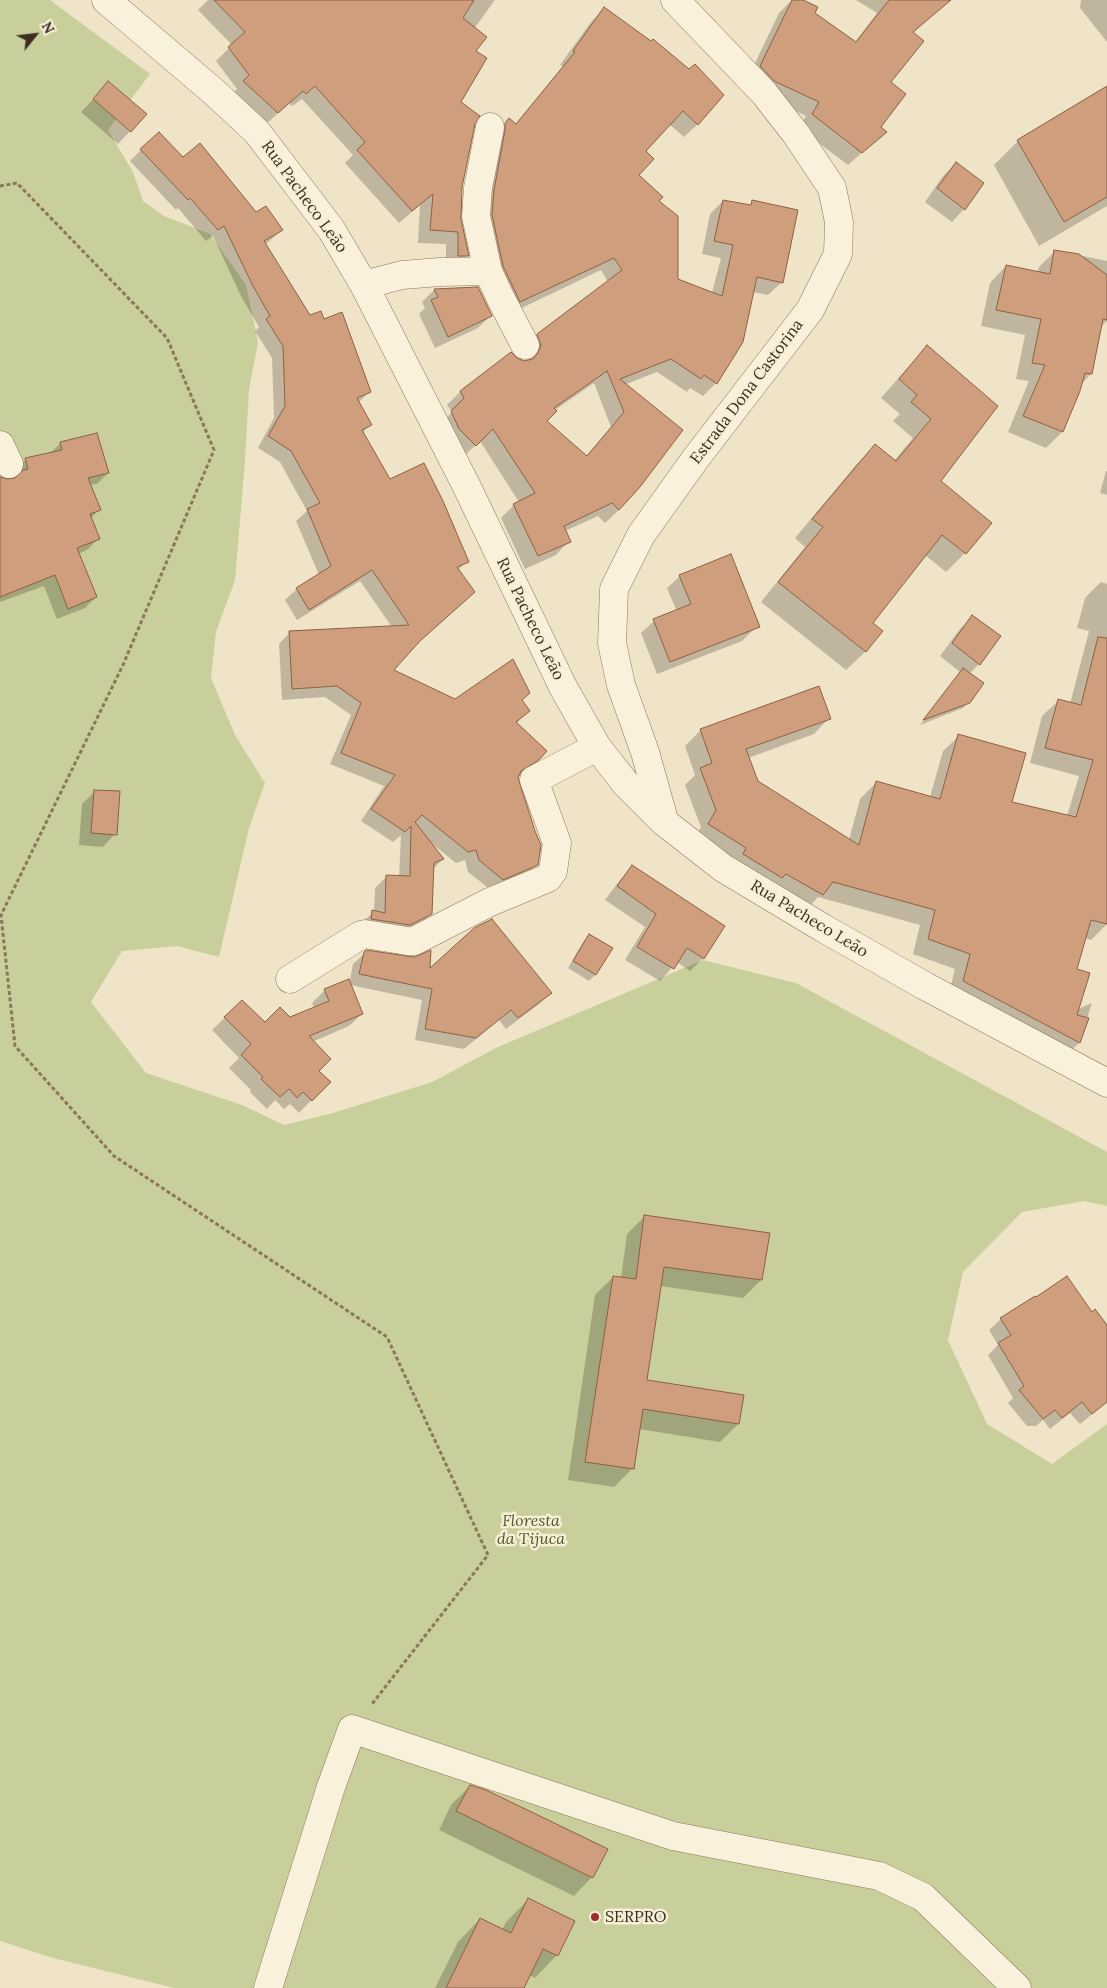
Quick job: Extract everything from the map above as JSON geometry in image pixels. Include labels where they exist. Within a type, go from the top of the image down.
[{"type":"street","name":"Rua Pacheco Leão","points":[[106,0],[214,92],[257,132],[331,229],[364,285],[466,485],[564,687],[596,747],[626,784],[664,822],[723,868],[924,986],[1107,1083]]},
{"type":"street","name":"Estrada Dona Castorina","points":[[664,822],[645,752],[621,685],[612,643],[614,589],[641,535],[696,458],[810,310],[838,254],[839,222],[832,188],[796,134],[764,93],[675,0]]},
{"type":"street","points":[[490,126],[478,188],[476,216],[488,272],[526,345]]},
{"type":"street","points":[[364,285],[402,275],[440,272],[488,272]]},
{"type":"street","points":[[290,980],[361,935],[365,934],[407,942],[414,941],[490,902],[548,878],[553,871],[557,844],[556,836],[534,782],[538,777],[596,747]]},
{"type":"street","points":[[268,1988],[331,1787],[352,1729],[673,1836],[879,1876],[923,1897],[1017,1988]]},
{"type":"path","points":[[0,186],[17,183],[167,338],[214,450],[123,665],[1,916],[15,1046],[114,1156],[387,1337],[488,1555],[352,1729]]},
{"type":"green space","name":"Floresta da Tijuca","points":[[0,0],[50,0],[150,74],[108,130],[133,172],[143,201],[164,216],[210,234],[246,285],[258,342],[249,390],[235,580],[216,632],[211,678],[235,735],[265,783],[249,828],[219,957],[177,946],[122,951],[91,1002],[146,1073],[242,1105],[284,1125],[333,1113],[432,1082],[498,1047],[703,960],[796,983],[1107,1152],[1107,1206],[1084,1201],[1022,1212],[963,1272],[948,1340],[987,1424],[1052,1464],[1107,1424],[1107,1988],[174,1988],[53,1958],[0,1941]]},
{"type":"building","points":[[214,0],[474,0],[463,18],[487,37],[476,51],[487,58],[461,102],[480,116],[475,124],[462,187],[461,219],[469,256],[458,256],[458,232],[430,230],[433,194],[412,211],[357,150],[365,142],[315,86],[306,94],[303,91],[278,113],[243,81],[249,75],[228,47],[245,32]]},
{"type":"building","points":[[792,0],[803,0],[818,7],[815,13],[856,42],[889,0],[951,0],[913,32],[924,41],[891,82],[906,94],[881,127],[887,132],[862,153],[812,114],[819,102],[774,81],[760,66]]},
{"type":"building","points":[[604,7],[651,41],[653,39],[689,69],[695,64],[724,95],[698,125],[683,111],[646,151],[654,159],[639,175],[663,197],[659,201],[678,216],[678,279],[722,296],[733,245],[714,241],[723,200],[751,205],[752,200],[798,210],[783,283],[757,277],[743,342],[717,384],[704,375],[701,379],[671,359],[620,379],[683,430],[640,487],[619,510],[612,503],[564,526],[571,542],[538,556],[513,504],[535,493],[493,429],[476,446],[459,429],[451,411],[464,398],[460,391],[511,352],[517,358],[524,361],[533,359],[541,346],[537,334],[622,270],[614,258],[520,302],[503,266],[492,215],[494,190],[505,123],[509,118],[516,124],[575,52],[573,51]],"holes":[[[607,371],[624,412],[587,456],[547,421],[557,411],[554,408]]]},
{"type":"building","points":[[108,81],[147,114],[131,132],[93,99]]},
{"type":"building","points":[[1107,86],[1107,197],[1064,222],[1017,140]]},
{"type":"building","points":[[159,132],[183,157],[200,143],[256,212],[266,206],[283,230],[264,241],[310,315],[321,311],[324,319],[342,312],[371,392],[357,398],[372,425],[362,430],[390,479],[424,463],[443,501],[469,562],[457,567],[475,592],[420,641],[394,670],[455,699],[513,659],[530,693],[522,700],[530,711],[516,722],[547,751],[539,760],[521,771],[518,778],[541,845],[538,865],[503,880],[479,860],[476,850],[468,852],[422,815],[415,822],[444,859],[434,863],[432,914],[410,925],[371,919],[372,910],[385,913],[386,875],[410,876],[411,826],[405,832],[371,809],[395,775],[341,753],[361,703],[337,686],[292,689],[289,631],[409,625],[372,570],[309,610],[296,588],[331,566],[307,509],[320,503],[291,451],[268,436],[285,406],[283,346],[266,319],[270,316],[224,226],[218,230],[190,198],[188,200],[140,149]]},
{"type":"building","points":[[956,162],[984,183],[965,210],[937,188]]},
{"type":"building","points":[[1054,250],[1079,254],[1107,275],[1107,320],[1103,319],[1092,374],[1085,373],[1080,391],[1063,432],[1023,416],[1045,365],[1032,363],[1041,319],[996,310],[1006,265],[1050,274]]},
{"type":"building","points":[[478,287],[492,316],[448,337],[431,300],[438,297],[434,289]]},
{"type":"building","points":[[927,345],[998,406],[941,481],[992,523],[966,554],[942,535],[873,623],[883,631],[866,652],[778,582],[823,527],[812,519],[875,444],[896,461],[931,419],[911,402],[917,395],[899,379]]},
{"type":"building","points":[[97,433],[109,473],[88,478],[101,510],[90,514],[100,539],[77,548],[97,597],[68,609],[55,575],[0,597],[0,477],[7,479],[15,478],[23,470],[28,469],[25,458],[62,450],[60,442]]},
{"type":"building","points":[[731,554],[760,627],[670,662],[653,619],[691,604],[679,575]]},
{"type":"building","points":[[972,615],[1001,636],[980,665],[952,643]]},
{"type":"building","points":[[1098,637],[1107,638],[1107,924],[1091,920],[1077,969],[1090,973],[1077,1015],[1089,1018],[1080,1043],[963,981],[970,954],[928,939],[935,910],[833,882],[823,895],[786,874],[782,878],[743,854],[746,848],[708,824],[716,810],[700,768],[712,763],[700,729],[819,686],[831,719],[746,749],[758,781],[859,845],[876,781],[940,799],[958,734],[1026,753],[1012,802],[1076,817],[1093,760],[1045,748],[1058,699],[1081,705]]},
{"type":"building","points":[[963,668],[984,683],[970,703],[923,720]]},
{"type":"building","points":[[94,790],[120,791],[117,835],[91,833]]},
{"type":"building","points":[[632,865],[725,926],[704,959],[687,948],[674,969],[637,947],[656,914],[617,886]]},
{"type":"building","points":[[492,919],[552,993],[518,1018],[511,1010],[476,1038],[425,1029],[432,989],[359,974],[366,950],[414,957],[431,950],[430,968],[474,928]]},
{"type":"building","points":[[589,934],[613,948],[596,975],[573,961]]},
{"type":"building","points":[[349,979],[363,1014],[309,1036],[331,1059],[319,1071],[331,1082],[312,1101],[303,1092],[297,1098],[289,1089],[280,1097],[261,1079],[263,1077],[241,1055],[251,1044],[224,1017],[242,1000],[265,1022],[280,1007],[290,1017],[329,1001],[324,989]]},
{"type":"building","points":[[644,1215],[770,1233],[762,1280],[664,1267],[647,1380],[744,1395],[739,1424],[643,1409],[634,1469],[585,1462],[613,1276],[636,1279]]},
{"type":"building","points":[[1067,1276],[1092,1312],[1095,1309],[1107,1325],[1107,1402],[1092,1414],[1082,1402],[1062,1418],[1055,1410],[1043,1419],[1019,1390],[1024,1386],[998,1343],[1011,1335],[1000,1318]]},
{"type":"building","points":[[470,1785],[486,1790],[608,1849],[593,1878],[456,1811]]},
{"type":"building","points":[[528,1898],[575,1921],[558,1956],[543,1949],[524,1988],[446,1988],[480,1918],[511,1933]]},
{"type":"place","name":"SERPRO","points":[[595,1917]]}]
